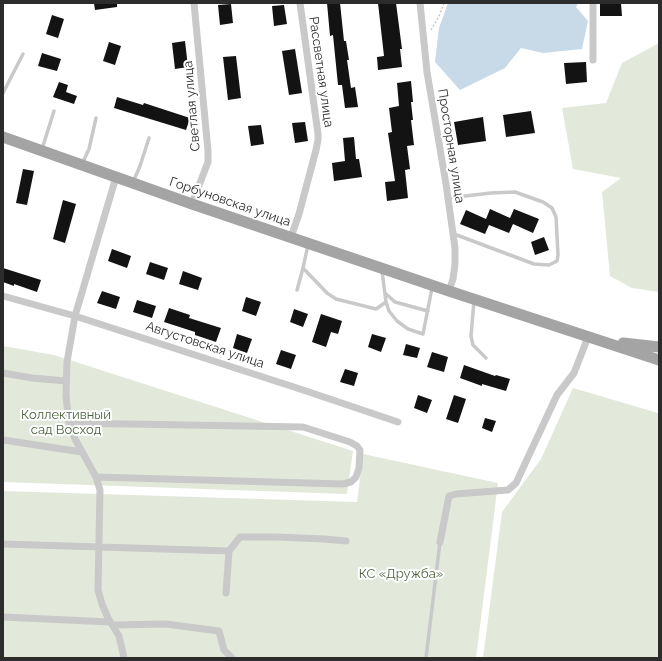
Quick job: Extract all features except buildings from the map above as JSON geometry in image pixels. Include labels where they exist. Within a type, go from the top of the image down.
[{"type":"main road","name":"Горбуновская улица","points":[[3,137],[192,204],[449,291],[600,340]]},
{"type":"main road","points":[[600,340],[659,347]]},
{"type":"main road","points":[[600,340],[659,360]]},
{"type":"street","name":"Светлая улица","points":[[192,204],[208,162],[208,141],[194,3]]},
{"type":"street","name":"Рассветная улица","points":[[291,237],[301,207],[318,140],[300,3]]},
{"type":"street","name":"Просторная улица","points":[[420,3],[427,72],[453,234],[455,264],[453,279],[449,291]]},
{"type":"street","points":[[593,3],[593,60]]},
{"type":"street","points":[[116,177],[76,316],[67,362],[66,381],[67,412],[69,423],[75,438],[96,477],[100,490],[98,590],[102,604],[119,636],[124,658]]},
{"type":"street","name":"Августовская улица","points":[[3,296],[76,316],[398,422]]},
{"type":"street","points":[[440,542],[449,496],[456,494],[508,490],[516,483],[558,395],[574,373],[588,337]]},
{"type":"street","points":[[3,373],[32,378],[66,381]]},
{"type":"street","points":[[69,423],[303,428],[350,442],[357,446],[360,450],[359,468],[356,477],[351,482],[343,484],[96,477]]},
{"type":"street","points":[[3,440],[82,452]]},
{"type":"street","points":[[226,593],[228,551],[240,537],[250,536],[324,539],[346,542]]},
{"type":"street","points":[[3,544],[228,551]]},
{"type":"street","points":[[3,617],[112,623],[166,624],[219,630],[224,650],[232,658]]},
{"type":"lane","points":[[3,93],[23,54]]},
{"type":"lane","points":[[41,150],[54,111]]},
{"type":"lane","points":[[82,165],[89,149],[96,118]]},
{"type":"lane","points":[[132,183],[140,166],[149,138]]},
{"type":"lane","points":[[448,198],[515,192],[543,202],[552,208],[556,217],[557,261],[549,265],[534,264],[453,234]]},
{"type":"lane","points":[[297,290],[308,243]]},
{"type":"lane","points":[[303,268],[327,294],[336,299],[376,309],[386,302]]},
{"type":"lane","points":[[381,268],[386,302],[389,311],[397,321],[408,329],[423,334],[432,285]]},
{"type":"lane","points":[[385,293],[395,302],[428,311]]},
{"type":"lane","points":[[474,299],[473,345],[486,358]]},
{"type":"lane","points":[[426,658],[440,542]]},
{"type":"path","points":[[424,41],[439,16],[444,3]]},
{"type":"green space","points":[[659,43],[659,292],[632,288],[610,276],[602,192],[621,178],[573,169],[562,108],[606,103],[622,63]]},
{"type":"green space","name":"Коллективный сад Восход","points":[[3,346],[54,355],[353,451],[347,494],[3,482]]},
{"type":"green space","points":[[573,388],[658,413],[659,412],[659,658],[483,658],[502,512],[541,459]]},
{"type":"green space","name":"КС «Дружба»","points":[[363,454],[498,483],[476,658],[3,658],[3,491],[357,502]]},
{"type":"water","points":[[448,3],[578,3],[576,7],[588,21],[582,49],[543,53],[521,48],[505,68],[460,90],[435,62],[439,28]]}]
